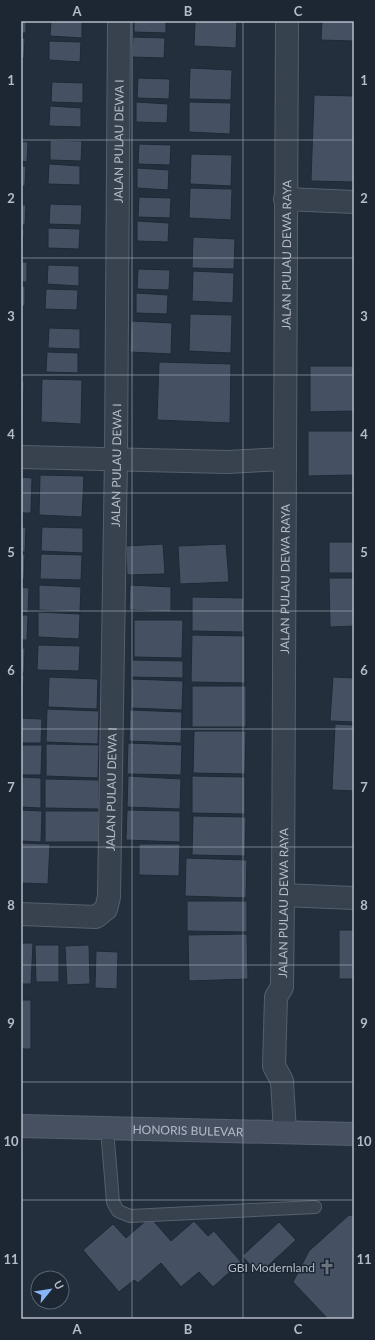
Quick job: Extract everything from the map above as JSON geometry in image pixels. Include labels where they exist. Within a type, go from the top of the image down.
[{"type":"street","name":"JALAN PULAU DEWA I","points":[[21,914],[96,917],[106,909],[109,897],[116,458],[119,21]]},
{"type":"street","name":"JALAN PULAU DEWA RAYA","points":[[285,1132],[282,1081],[274,1066],[276,997],[282,987],[287,21]]},
{"type":"street","points":[[286,199],[354,202]]},
{"type":"street","points":[[21,457],[116,458],[228,462],[284,459]]},
{"type":"street","points":[[283,895],[354,898]]},
{"type":"street","name":"HONORIS BULEVAR","points":[[21,1126],[354,1134]]},
{"type":"lane","points":[[107,1129],[113,1202],[118,1211],[124,1214],[130,1216],[315,1206]]},
{"type":"building","points":[[21,21],[26,21],[26,33],[21,33]]},
{"type":"building","points":[[51,21],[82,21],[82,38],[50,36]]},
{"type":"building","points":[[134,21],[166,21],[166,33],[134,32]]},
{"type":"building","points":[[195,21],[237,21],[236,48],[194,46]]},
{"type":"building","points":[[322,21],[354,21],[354,41],[321,40]]},
{"type":"building","points":[[133,37],[165,38],[164,58],[132,57]]},
{"type":"building","points":[[21,38],[25,38],[24,58],[21,58]]},
{"type":"building","points":[[49,41],[81,42],[80,62],[49,60]]},
{"type":"building","points":[[190,68],[232,70],[231,100],[189,99]]},
{"type":"building","points":[[138,78],[170,79],[169,99],[137,98]]},
{"type":"building","points":[[52,82],[83,83],[83,103],[51,102]]},
{"type":"building","points":[[314,95],[354,96],[354,182],[311,181]]},
{"type":"building","points":[[136,102],[168,104],[167,123],[136,122]]},
{"type":"building","points":[[189,102],[231,103],[230,134],[189,132]]},
{"type":"building","points":[[50,106],[81,108],[81,127],[49,126]]},
{"type":"building","points":[[50,140],[82,141],[81,161],[50,160]]},
{"type":"building","points":[[21,141],[28,142],[27,162],[21,161]]},
{"type":"building","points":[[139,144],[171,145],[170,165],[138,164]]},
{"type":"building","points":[[191,154],[232,155],[231,186],[190,184]]},
{"type":"building","points":[[49,164],[80,166],[80,185],[48,184]]},
{"type":"building","points":[[21,166],[26,166],[25,186],[21,186]]},
{"type":"building","points":[[137,168],[169,170],[168,190],[137,188]]},
{"type":"building","points":[[190,188],[232,189],[231,220],[189,218]]},
{"type":"building","points":[[139,197],[171,198],[170,218],[138,217]]},
{"type":"building","points":[[50,204],[82,205],[81,225],[49,224]]},
{"type":"building","points":[[21,205],[26,205],[25,225],[21,225]]},
{"type":"building","points":[[137,221],[169,223],[168,242],[137,241]]},
{"type":"building","points":[[48,228],[80,229],[79,249],[48,248]]},
{"type":"building","points":[[21,229],[24,230],[23,250],[21,250]]},
{"type":"building","points":[[193,237],[235,239],[234,269],[192,268]]},
{"type":"building","points":[[21,262],[27,262],[27,282],[21,282]]},
{"type":"building","points":[[48,265],[79,266],[79,286],[47,284]]},
{"type":"building","points":[[138,269],[170,270],[169,290],[137,289]]},
{"type":"building","points":[[193,271],[234,273],[233,303],[192,301]]},
{"type":"building","points":[[21,286],[25,286],[25,306],[21,306]]},
{"type":"building","points":[[46,289],[78,290],[77,310],[45,309]]},
{"type":"building","points":[[136,293],[168,295],[167,314],[136,313]]},
{"type":"building","points":[[190,314],[232,315],[231,353],[189,351]]},
{"type":"building","points":[[131,321],[172,323],[171,354],[130,352]]},
{"type":"building","points":[[49,328],[80,329],[80,349],[48,348]]},
{"type":"building","points":[[47,352],[78,353],[78,373],[46,372]]},
{"type":"building","points":[[159,362],[231,364],[230,423],[157,420]]},
{"type":"building","points":[[310,366],[354,366],[354,411],[310,412]]},
{"type":"building","points":[[42,379],[82,380],[81,424],[41,422]]},
{"type":"building","points":[[21,382],[24,382],[23,423],[21,423]]},
{"type":"building","points":[[308,431],[354,431],[354,475],[308,476]]},
{"type":"building","points":[[40,475],[84,476],[82,517],[39,515]]},
{"type":"building","points":[[21,477],[32,478],[31,513],[21,513]]},
{"type":"building","points":[[21,527],[26,527],[25,552],[21,552]]},
{"type":"building","points":[[42,527],[83,528],[83,553],[41,551]]},
{"type":"building","points":[[329,542],[354,542],[354,573],[329,573]]},
{"type":"building","points":[[163,544],[165,574],[127,575],[126,546]]},
{"type":"building","points":[[226,544],[229,582],[180,584],[178,546]]},
{"type":"building","points":[[21,554],[25,554],[24,579],[21,579]]},
{"type":"building","points":[[41,554],[82,555],[81,580],[40,579]]},
{"type":"building","points":[[329,578],[354,578],[354,626],[330,627]]},
{"type":"building","points":[[39,585],[81,587],[80,612],[39,610]]},
{"type":"building","points":[[130,585],[171,587],[171,612],[129,610]]},
{"type":"building","points":[[21,587],[29,588],[28,613],[21,612]]},
{"type":"building","points":[[192,597],[244,598],[243,632],[192,631]]},
{"type":"building","points":[[38,612],[80,614],[79,639],[38,637]]},
{"type":"building","points":[[21,615],[28,615],[27,640],[21,640]]},
{"type":"building","points":[[134,620],[183,620],[182,658],[134,657]]},
{"type":"building","points":[[192,635],[245,636],[245,683],[191,682]]},
{"type":"building","points":[[38,645],[80,646],[79,671],[37,670]]},
{"type":"building","points":[[21,648],[25,648],[24,673],[21,673]]},
{"type":"building","points":[[132,660],[183,661],[183,678],[132,677]]},
{"type":"building","points":[[21,675],[24,675],[23,700],[21,700]]},
{"type":"building","points":[[49,677],[98,679],[97,709],[48,707]]},
{"type":"building","points":[[333,677],[354,678],[354,722],[330,721]]},
{"type":"building","points":[[132,679],[183,681],[182,710],[131,708]]},
{"type":"building","points":[[192,686],[246,686],[246,727],[192,727]]},
{"type":"building","points":[[47,709],[99,711],[98,744],[46,742]]},
{"type":"building","points":[[130,710],[182,712],[181,743],[129,741]]},
{"type":"building","points":[[21,718],[42,719],[41,743],[21,743]]},
{"type":"building","points":[[335,724],[354,725],[354,791],[332,790]]},
{"type":"building","points":[[194,731],[246,731],[245,774],[193,773]]},
{"type":"building","points":[[128,743],[182,745],[181,775],[127,774]]},
{"type":"building","points":[[46,744],[99,745],[98,778],[46,776]]},
{"type":"building","points":[[21,745],[42,745],[41,775],[21,775]]},
{"type":"building","points":[[128,776],[181,779],[180,809],[127,807]]},
{"type":"building","points":[[192,776],[245,777],[245,814],[192,813]]},
{"type":"building","points":[[21,777],[41,778],[41,808],[21,807]]},
{"type":"building","points":[[45,779],[99,780],[99,809],[45,808]]},
{"type":"building","points":[[21,810],[42,811],[41,842],[21,841]]},
{"type":"building","points":[[127,810],[180,811],[180,842],[126,840]]},
{"type":"building","points":[[45,811],[99,811],[99,842],[45,842]]},
{"type":"building","points":[[193,816],[246,817],[245,856],[192,855]]},
{"type":"building","points":[[21,843],[50,844],[48,884],[21,883]]},
{"type":"building","points":[[139,844],[180,844],[179,876],[139,875]]},
{"type":"building","points":[[186,858],[247,860],[246,898],[185,896]]},
{"type":"building","points":[[187,901],[247,901],[247,932],[187,931]]},
{"type":"building","points":[[339,930],[354,930],[354,979],[339,979]]},
{"type":"building","points":[[247,934],[248,979],[189,981],[188,935]]},
{"type":"building","points":[[21,943],[33,943],[31,984],[21,984]]},
{"type":"building","points":[[35,945],[59,945],[59,982],[36,982]]},
{"type":"building","points":[[89,945],[90,984],[67,985],[65,946]]},
{"type":"building","points":[[96,951],[118,952],[117,989],[95,988]]},
{"type":"building","points":[[21,1000],[31,1000],[31,1049],[21,1049]]},
{"type":"building","name":"GBI Modernland","points":[[349,1215],[354,1216],[354,1319],[328,1319],[293,1282],[309,1251]]},
{"type":"building","points":[[150,1217],[171,1241],[194,1221],[208,1236],[214,1231],[241,1262],[213,1287],[199,1272],[181,1287],[161,1263],[138,1283],[134,1280],[119,1292],[83,1250],[113,1224],[126,1238]]},
{"type":"building","points":[[279,1222],[296,1240],[259,1274],[242,1256]]},
{"type":"place","name":"GBI Modernland","points":[[327,1267]]}]
